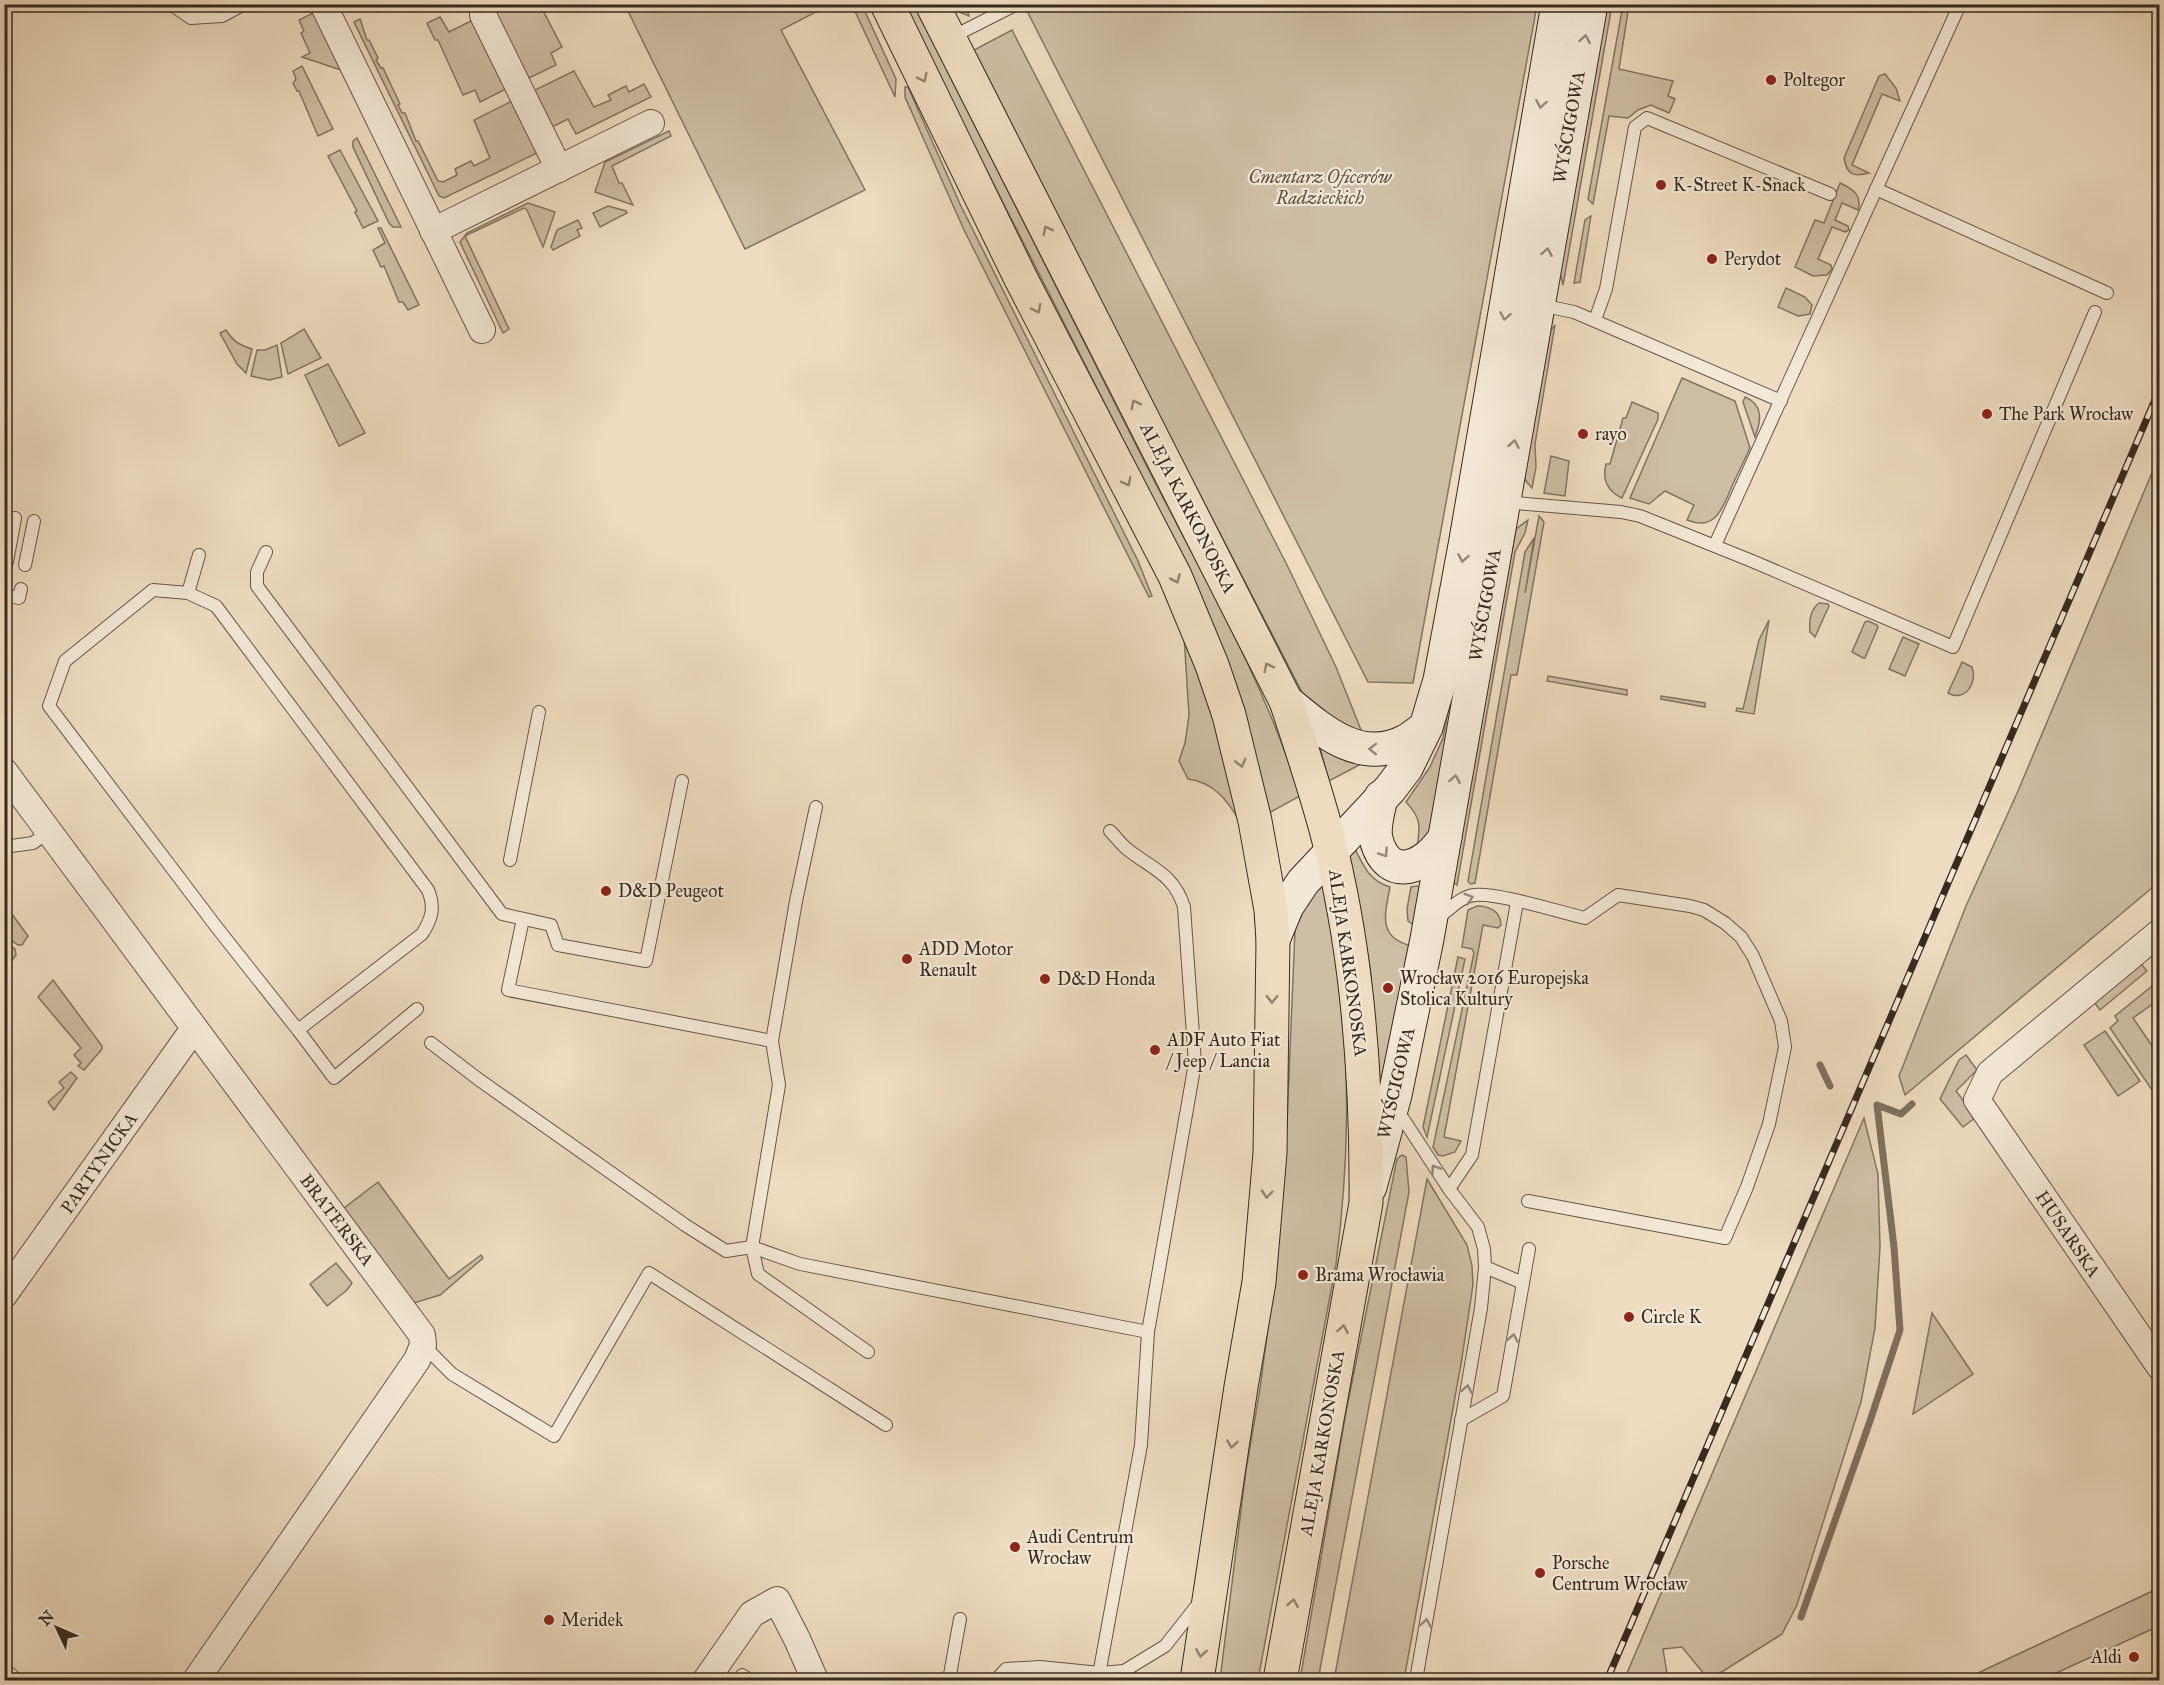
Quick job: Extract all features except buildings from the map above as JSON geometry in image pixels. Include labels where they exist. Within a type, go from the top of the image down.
[{"type":"main road","points":[[887,4],[1021,279],[1175,576],[1212,665],[1229,715],[1255,821],[1271,910],[1273,940],[1270,1153],[1260,1282],[1241,1386],[1197,1680]]},
{"type":"main road","name":"ALEJA KARKONOSKA","points":[[932,4],[1286,701],[1332,850],[1344,910],[1358,1012],[1366,1130],[1366,1203],[1280,1680]]},
{"type":"main road","name":"WYŚCIGOWA","points":[[1366,1203],[1393,1104],[1429,926],[1444,837],[1488,501],[1558,4]]},
{"type":"main road","name":"WYŚCIGOWA","points":[[1273,940],[1294,894],[1406,768],[1426,727],[1488,501],[1538,304],[1591,4]]},
{"type":"main road","points":[[1286,701],[1319,728],[1354,747],[1372,750],[1390,747],[1406,741],[1426,727]]},
{"type":"main road","points":[[1382,797],[1375,837],[1385,857],[1395,865],[1414,866],[1424,862],[1436,850],[1444,837]]},
{"type":"street","points":[[323,4],[482,330]]},
{"type":"street","points":[[483,15],[559,169]]},
{"type":"street","points":[[433,231],[651,123]]},
{"type":"street","name":"BRATERSKA","points":[[4,771],[416,1326],[422,1335],[423,1345]]},
{"type":"street","name":"HUSARSKA","points":[[2160,932],[1990,1073],[1977,1100],[2160,1367]]},
{"type":"street","name":"PARTYNICKA","points":[[4,1295],[188,1037],[196,1031]]},
{"type":"street","points":[[196,1680],[417,1360],[423,1345]]},
{"type":"street","points":[[706,1680],[752,1614],[777,1600],[815,1680]]},
{"type":"lane","points":[[171,4],[191,18],[222,16],[244,4]]},
{"type":"lane","points":[[1715,545],[1960,4]]},
{"type":"lane","points":[[949,38],[1013,6]]},
{"type":"lane","points":[[1595,320],[1606,289],[1635,127],[1647,118],[1830,194]]},
{"type":"lane","points":[[1876,189],[2107,293]]},
{"type":"lane","points":[[1538,304],[1565,309],[1595,320],[1781,400]]},
{"type":"lane","points":[[1488,501],[1631,514],[1715,545],[1953,647],[2095,312]]},
{"type":"lane","points":[[7,562],[15,518]]},
{"type":"lane","points":[[25,565],[34,521]]},
{"type":"lane","points":[[266,552],[257,572],[257,586],[502,914],[551,925],[558,945],[646,961],[682,782]]},
{"type":"lane","points":[[188,593],[199,555]]},
{"type":"lane","points":[[4,595],[19,598],[21,589]]},
{"type":"lane","points":[[298,1030],[422,934],[432,915],[433,902],[428,890],[216,606],[188,593],[153,590],[65,661],[49,706],[334,1078],[417,1009]]},
{"type":"lane","points":[[510,860],[539,712]]},
{"type":"lane","points":[[816,807],[795,901],[772,1041],[779,1085],[752,1247],[758,1274],[868,1352]]},
{"type":"lane","points":[[1099,1677],[1141,1445],[1149,1332],[1195,1063],[1184,907],[1178,889],[1163,873],[1125,848],[1110,831]]},
{"type":"lane","points":[[4,847],[33,843],[48,832]]},
{"type":"lane","points":[[1429,926],[1456,903],[1473,895],[1492,896],[1585,918],[1618,895],[1704,910],[1725,923],[1741,937],[1753,956],[1781,1021],[1785,1047],[1769,1124],[1748,1187],[1725,1238],[1528,1201]]},
{"type":"lane","points":[[1449,1189],[1472,1155],[1517,902]]},
{"type":"lane","points":[[523,919],[507,990],[772,1041]]},
{"type":"lane","points":[[431,1043],[478,1079],[726,1251],[752,1247],[800,1264],[1149,1332]]},
{"type":"lane","points":[[1393,1104],[1449,1189],[1478,1227],[1484,1249],[1485,1267],[1481,1308],[1416,1680]]},
{"type":"lane","points":[[1461,1420],[1503,1396],[1529,1249]]},
{"type":"lane","points":[[1485,1267],[1523,1283]]},
{"type":"lane","points":[[423,1345],[452,1374],[554,1436],[649,1273],[886,1425]]},
{"type":"lane","points":[[996,1680],[1006,1669],[1040,1667],[1099,1677],[1124,1671],[1165,1646],[1212,1585]]},
{"type":"lane","points":[[949,1680],[960,1619]]},
{"type":"lane","points":[[739,1680],[742,1675],[749,1680]]},
{"type":"green space","points":[[506,5],[540,5],[562,47],[551,53],[556,65],[525,80],[491,12]]},
{"type":"green space","points":[[625,5],[829,5],[781,30],[865,190],[745,249]]},
{"type":"green space","points":[[852,5],[862,5],[896,79],[895,97]]},
{"type":"green space","points":[[903,5],[914,5],[1227,620],[1267,707],[1300,796],[1267,814],[1141,475]]},
{"type":"green space","points":[[952,5],[976,5],[967,10],[969,16],[954,10]]},
{"type":"green space","name":"Cmentarz Oficerów Radzieckich","points":[[1024,5],[1537,5],[1413,683],[1368,682]]},
{"type":"green space","points":[[1605,5],[1612,5],[1563,285],[1559,269]]},
{"type":"green space","points":[[1623,5],[1629,5],[1619,69],[1673,81],[1668,96],[1675,99],[1669,113],[1651,105],[1638,110],[1628,118],[1609,116],[1593,204],[1588,199]]},
{"type":"green space","points":[[315,12],[344,71],[302,57],[310,53],[301,33],[304,31],[299,20]]},
{"type":"green space","points":[[440,17],[449,32],[477,18],[510,87],[480,102],[475,90],[463,95],[438,40],[435,40],[427,23]]},
{"type":"green space","points":[[360,19],[367,40],[378,58],[376,60],[383,68],[400,104],[398,105],[402,113],[405,113],[416,141],[438,181],[443,182],[457,175],[455,169],[471,161],[474,166],[490,158],[474,120],[516,99],[539,152],[444,198],[439,196],[354,22]]},
{"type":"green space","points":[[1012,30],[1288,567],[1336,667],[1365,740],[1352,737],[1303,694],[974,50]]},
{"type":"green space","points":[[302,66],[333,129],[318,136],[299,91],[293,83],[296,79],[293,71]]},
{"type":"green space","points":[[574,71],[594,107],[611,100],[608,95],[626,86],[629,92],[644,84],[651,97],[576,134],[568,119],[548,129],[531,92]]},
{"type":"green space","points":[[1885,74],[1896,88],[1900,101],[1882,94],[1852,165],[1869,173],[1855,174],[1849,171],[1844,158],[1879,76]]},
{"type":"green space","points":[[905,87],[908,87],[960,204],[1138,561],[1152,596],[1149,597],[964,230],[905,97]]},
{"type":"green space","points":[[669,131],[671,136],[612,166],[619,183],[622,183],[633,205],[595,192],[605,162]]},
{"type":"green space","points":[[357,138],[401,227],[393,227],[389,223],[353,147],[353,141]]},
{"type":"green space","points":[[340,150],[378,221],[363,228],[355,212],[357,211],[328,156]]},
{"type":"green space","points":[[1840,183],[1857,196],[1858,210],[1842,203],[1835,220],[1848,226],[1849,230],[1845,232],[1832,227],[1818,259],[1831,265],[1832,269],[1827,275],[1813,276],[1795,267],[1815,220],[1824,223]]},
{"type":"green space","points":[[528,203],[555,212],[543,247],[527,210],[524,208],[465,236],[509,329],[503,333],[460,242],[467,233]]},
{"type":"green space","points":[[608,206],[627,213],[600,227],[593,213]]},
{"type":"green space","points":[[1591,216],[1580,282],[1574,283],[1585,220]]},
{"type":"green space","points":[[578,220],[582,228],[577,230],[580,236],[553,250],[551,247],[557,230]]},
{"type":"green space","points":[[378,228],[381,228],[419,305],[408,310],[403,302],[399,302],[384,266],[381,267],[373,250],[385,243]]},
{"type":"green space","points":[[1786,288],[1805,297],[1812,305],[1810,314],[1798,316],[1778,307]]},
{"type":"green space","points":[[1555,325],[1535,444],[1536,467],[1532,488],[1523,473],[1548,334]]},
{"type":"green space","points":[[304,329],[321,358],[288,374],[281,343]]},
{"type":"green space","points":[[226,330],[237,342],[252,349],[246,373],[237,364],[220,333]]},
{"type":"green space","points":[[277,345],[282,377],[269,380],[251,376],[257,350],[265,350]]},
{"type":"green space","points":[[328,364],[365,433],[339,446],[305,375]]},
{"type":"green space","points":[[1682,378],[1735,401],[1750,448],[1721,509],[1712,520],[1705,523],[1687,520],[1694,505],[1665,491],[1649,504],[1630,498]]},
{"type":"green space","points":[[1745,397],[1751,400],[1758,409],[1759,425],[1755,437],[1743,402]]},
{"type":"green space","points":[[1632,402],[1658,413],[1658,419],[1622,498],[1609,488],[1605,480],[1605,470],[1606,464],[1610,464],[1623,418],[1626,418]]},
{"type":"green space","points":[[1551,456],[1569,461],[1565,496],[1544,493]]},
{"type":"green space","points":[[2159,456],[2159,882],[1905,1095],[1899,1076],[1966,906],[2018,791]]},
{"type":"green space","points":[[1539,516],[1544,522],[1517,675],[1511,675],[1475,883],[1470,884],[1468,881],[1525,552],[1534,538],[1525,593]]},
{"type":"green space","points":[[1528,520],[1525,533],[1515,552],[1457,885],[1451,881],[1516,529]]},
{"type":"green space","points":[[1478,543],[1434,827],[1417,848],[1419,823],[1415,813],[1406,802],[1430,767],[1443,738]]},
{"type":"green space","points":[[1819,603],[1829,606],[1815,637],[1810,632],[1810,620]]},
{"type":"green space","points":[[1769,620],[1754,714],[1736,711],[1737,708],[1743,709],[1759,640]]},
{"type":"green space","points":[[1868,621],[1878,627],[1865,658],[1863,658],[1852,652],[1865,622]]},
{"type":"green space","points":[[1184,636],[1209,700],[1240,822],[1213,788],[1188,779],[1179,761],[1185,743],[1189,715]]},
{"type":"green space","points":[[1903,637],[1919,644],[1905,676],[1889,669]]},
{"type":"green space","points":[[1962,662],[1972,667],[1972,684],[1965,693],[1960,695],[1948,693]]},
{"type":"green space","points":[[1548,676],[1627,690],[1627,695],[1547,681]]},
{"type":"green space","points":[[1661,696],[1705,703],[1705,707],[1661,699]]},
{"type":"green space","points":[[1320,748],[1361,764],[1329,781]]},
{"type":"green space","points":[[1355,849],[1372,877],[1390,887],[1386,906],[1388,931],[1401,942],[1412,946],[1383,1083],[1380,1081],[1370,967],[1349,854]]},
{"type":"green space","points":[[1322,886],[1335,943],[1345,1049],[1346,1155],[1336,1264],[1258,1680],[1220,1680],[1246,1470],[1260,1389],[1277,1259],[1287,1123],[1295,930],[1305,906]]},
{"type":"green space","points":[[1411,887],[1420,888],[1414,925],[1408,921],[1407,909]]},
{"type":"green space","points":[[6,906],[28,936],[22,945],[18,945],[5,936]]},
{"type":"green space","points":[[1477,906],[1486,907],[1497,913],[1501,925],[1498,928],[1483,925],[1444,1137],[1461,1141],[1455,1152],[1443,1156],[1438,1155],[1433,1147],[1474,953],[1472,949],[1462,947],[1468,910]]},
{"type":"green space","points":[[5,943],[15,949],[16,955],[5,969]]},
{"type":"green space","points":[[1458,957],[1465,959],[1427,1137],[1423,1127]]},
{"type":"green space","points":[[2141,964],[2147,971],[2100,1010],[2094,1002]]},
{"type":"green space","points":[[53,980],[102,1046],[84,1070],[78,1066],[81,1063],[74,1055],[81,1048],[38,997]]},
{"type":"green space","points":[[2156,983],[2159,987],[2157,1001],[2133,1018],[2159,1056],[2158,1099],[2110,1028],[2118,1021],[2115,1016]]},
{"type":"green space","points":[[2105,1031],[2140,1081],[2118,1096],[2084,1045]]},
{"type":"green space","points":[[1966,1055],[1977,1070],[1956,1091],[1976,1117],[1963,1127],[1940,1099],[1959,1060]]},
{"type":"green space","points":[[71,1072],[77,1078],[54,1110],[48,1102],[64,1088],[59,1082]]},
{"type":"green space","points":[[1864,1118],[1878,1174],[1880,1247],[1875,1328],[1861,1402],[1797,1605],[1782,1634],[1709,1680],[1682,1647],[1663,1649],[1668,1680],[1624,1680]]},
{"type":"green space","points":[[1402,1155],[1406,1157],[1409,1192],[1318,1680],[1300,1680],[1346,1412],[1397,1159]]},
{"type":"green space","points":[[1427,1179],[1467,1245],[1472,1266],[1473,1285],[1404,1680],[1334,1680]]},
{"type":"green space","points":[[378,1182],[449,1279],[481,1255],[483,1258],[440,1295],[414,1303],[343,1209]]},
{"type":"green space","points":[[336,1263],[352,1283],[327,1306],[310,1284]]},
{"type":"green space","points":[[1932,1313],[1973,1374],[1913,1414]]},
{"type":"green space","points":[[2159,1588],[2159,1626],[2041,1680],[1963,1680]]},
{"type":"waterway","points":[[1820,1065],[1830,1086]]},
{"type":"waterway","points":[[1801,1617],[1900,1330],[1894,1247],[1877,1105],[1901,1114],[1912,1104]]},
{"type":"railway","points":[[1607,1680],[2160,388]]},
{"type":"place","name":"Poltegor","points":[[1771,80]]},
{"type":"place","name":"K-Street K-Snack","points":[[1661,185]]},
{"type":"place","name":"Perydot","points":[[1712,259]]},
{"type":"place","name":"The Park Wrocław","points":[[1987,414]]},
{"type":"place","name":"rayo","points":[[1583,434]]},
{"type":"place","name":"D&D Peugeot","points":[[606,891]]},
{"type":"place","name":"ADD Motor Renault","points":[[907,959]]},
{"type":"place","name":"D&D Honda","points":[[1045,979]]},
{"type":"place","name":"Wrocław 2016 Europejska Stolica Kultury","points":[[1388,988]]},
{"type":"place","name":"ADF Auto Fiat / Jeep / Lancia","points":[[1155,1050]]},
{"type":"place","name":"Brama Wrocławia","points":[[1303,1275]]},
{"type":"place","name":"Circle K","points":[[1629,1317]]},
{"type":"place","name":"Audi Centrum Wrocław","points":[[1015,1547]]},
{"type":"place","name":"Porsche Centrum Wrocław","points":[[1540,1573]]},
{"type":"place","name":"Meridek","points":[[549,1620]]},
{"type":"place","name":"Aldi","points":[[2134,1657]]}]
